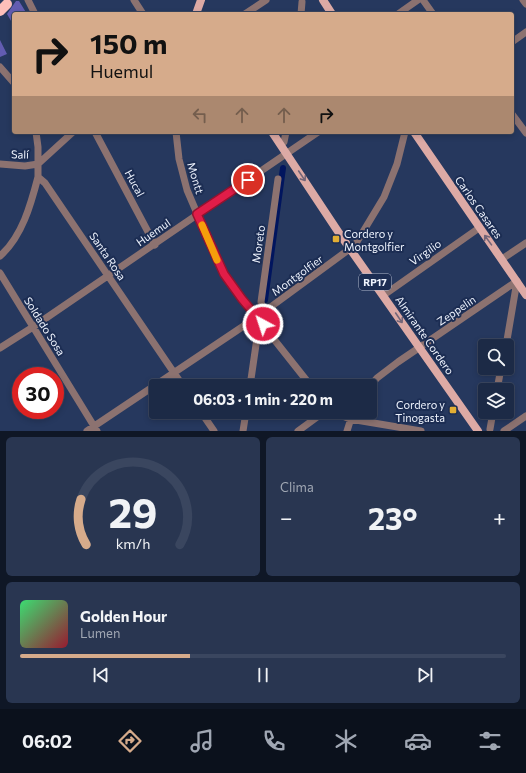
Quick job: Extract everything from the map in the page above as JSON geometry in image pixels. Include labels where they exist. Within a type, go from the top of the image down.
[{"type":"main road","points":[[197,12],[201,0]]},
{"type":"main road","points":[[323,0],[331,12]]},
{"type":"main road","name":"Almirante Cordero","points":[[273,134],[419,348],[478,431]]},
{"type":"main road","name":"Carlos Casares","points":[[415,134],[526,295]]},
{"type":"street","points":[[28,0],[34,12]]},
{"type":"street","points":[[134,0],[142,12]]},
{"type":"street","points":[[248,12],[266,0]]},
{"type":"street","points":[[401,12],[418,0]]},
{"type":"street","points":[[423,0],[432,12]]},
{"type":"street","points":[[523,0],[526,4]]},
{"type":"street","points":[[301,12],[302,2]]},
{"type":"street","points":[[514,41],[526,32]]},
{"type":"street","points":[[0,68],[12,81]]},
{"type":"street","points":[[514,117],[526,133]]},
{"type":"street","points":[[0,256],[21,227],[38,177],[36,134]]},
{"type":"street","points":[[38,164],[71,134]]},
{"type":"street","name":"Hucal","points":[[96,134],[155,245]]},
{"type":"street","name":"Montt","points":[[176,134],[184,179],[197,214],[222,271],[242,299],[306,379]]},
{"type":"street","points":[[281,145],[284,142],[286,134]]},
{"type":"street","name":"Huemul","points":[[0,348],[155,245],[197,214],[315,134]]},
{"type":"street","name":"Montgolfier","points":[[87,431],[96,429],[352,249],[358,242],[384,197],[398,164],[405,134]]},
{"type":"street","name":"Salí","points":[[0,164],[25,166],[38,164]]},
{"type":"street","name":"Santa Rosa","points":[[38,177],[45,182],[178,379]]},
{"type":"street","name":"Moreto","points":[[264,312],[262,302],[278,179]]},
{"type":"street","name":"Virgilio","points":[[384,295],[479,228]]},
{"type":"street","points":[[502,259],[526,243]]},
{"type":"street","name":"Soldado Sosa","points":[[0,273],[96,429]]},
{"type":"street","points":[[507,339],[517,282]]},
{"type":"street","name":"Zeppelin","points":[[377,379],[387,369],[517,282]]},
{"type":"street","points":[[251,379],[258,331],[263,324]]},
{"type":"street","points":[[504,431],[526,416]]},
{"type":"street","points":[[206,419],[214,431]]},
{"type":"street","points":[[243,431],[245,419]]},
{"type":"street","points":[[301,429],[315,419]]},
{"type":"street","points":[[347,431],[351,419]]},
{"type":"street","points":[[369,419],[421,431]]},
{"type":"street","points":[[478,431],[492,430],[493,419]]},
{"type":"building","points":[[16,1],[19,1],[26,12],[12,12],[12,23],[7,14]]},
{"type":"building","points":[[0,40],[7,54],[0,57]]},
{"type":"waterway","points":[[265,300],[283,168]]},
{"type":"slow traffic","points":[[202,225],[217,260]]},
{"type":"place","name":"Cordero y Montgolfier","points":[[336,239]]},
{"type":"place","name":"Cordero y Tinogasta","points":[[453,410]]},
{"type":"route","points":[[248,180],[197,214],[224,274],[232,287],[263,324]]}]
